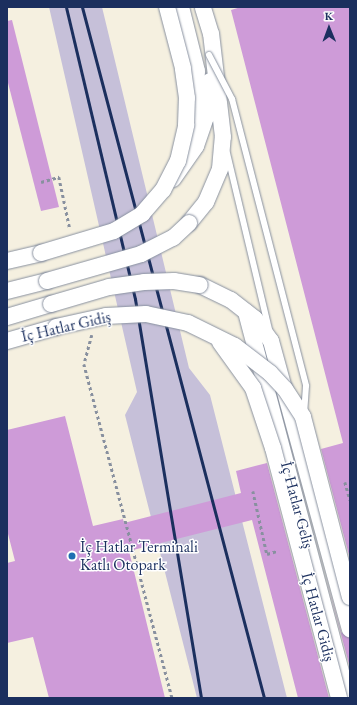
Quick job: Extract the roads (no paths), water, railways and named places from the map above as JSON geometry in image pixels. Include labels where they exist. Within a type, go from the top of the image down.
[{"type":"street","points":[[163,190],[178,161],[186,125],[187,98],[183,68],[167,7]]},
{"type":"street","points":[[163,190],[190,143],[197,103],[196,71],[181,7]]},
{"type":"street","points":[[7,261],[40,253],[114,231],[142,214],[163,190],[196,146],[206,117],[210,88],[209,54],[198,7]]},
{"type":"street","points":[[7,291],[141,254],[172,238],[189,223],[206,202],[220,169],[223,137],[210,34],[203,7]]},
{"type":"street","name":"İç Hatlar Geliş","points":[[7,317],[109,287],[144,282],[174,281],[200,285],[231,300],[246,312],[272,341],[350,629]]},
{"type":"street","name":"İç Hatlar Geliş","points":[[246,312],[348,698]]},
{"type":"street","name":"İç Hatlar Gidiş","points":[[7,341],[56,327],[106,316],[146,314],[188,323],[235,346],[270,373],[285,389],[303,417],[350,597]]},
{"type":"street","name":"İç Hatlar Gidiş","points":[[218,338],[253,388],[270,440],[339,698]]},
{"type":"lane","points":[[209,54],[234,107],[306,386],[303,417]]},
{"type":"lane","points":[[223,137],[272,341]]},
{"type":"railway","points":[[66,7],[135,299],[201,698]]},
{"type":"railway","points":[[82,7],[264,698]]},
{"type":"place","name":"İç Hatlar Terminali Katlı Otopark","points":[[72,556]]}]
